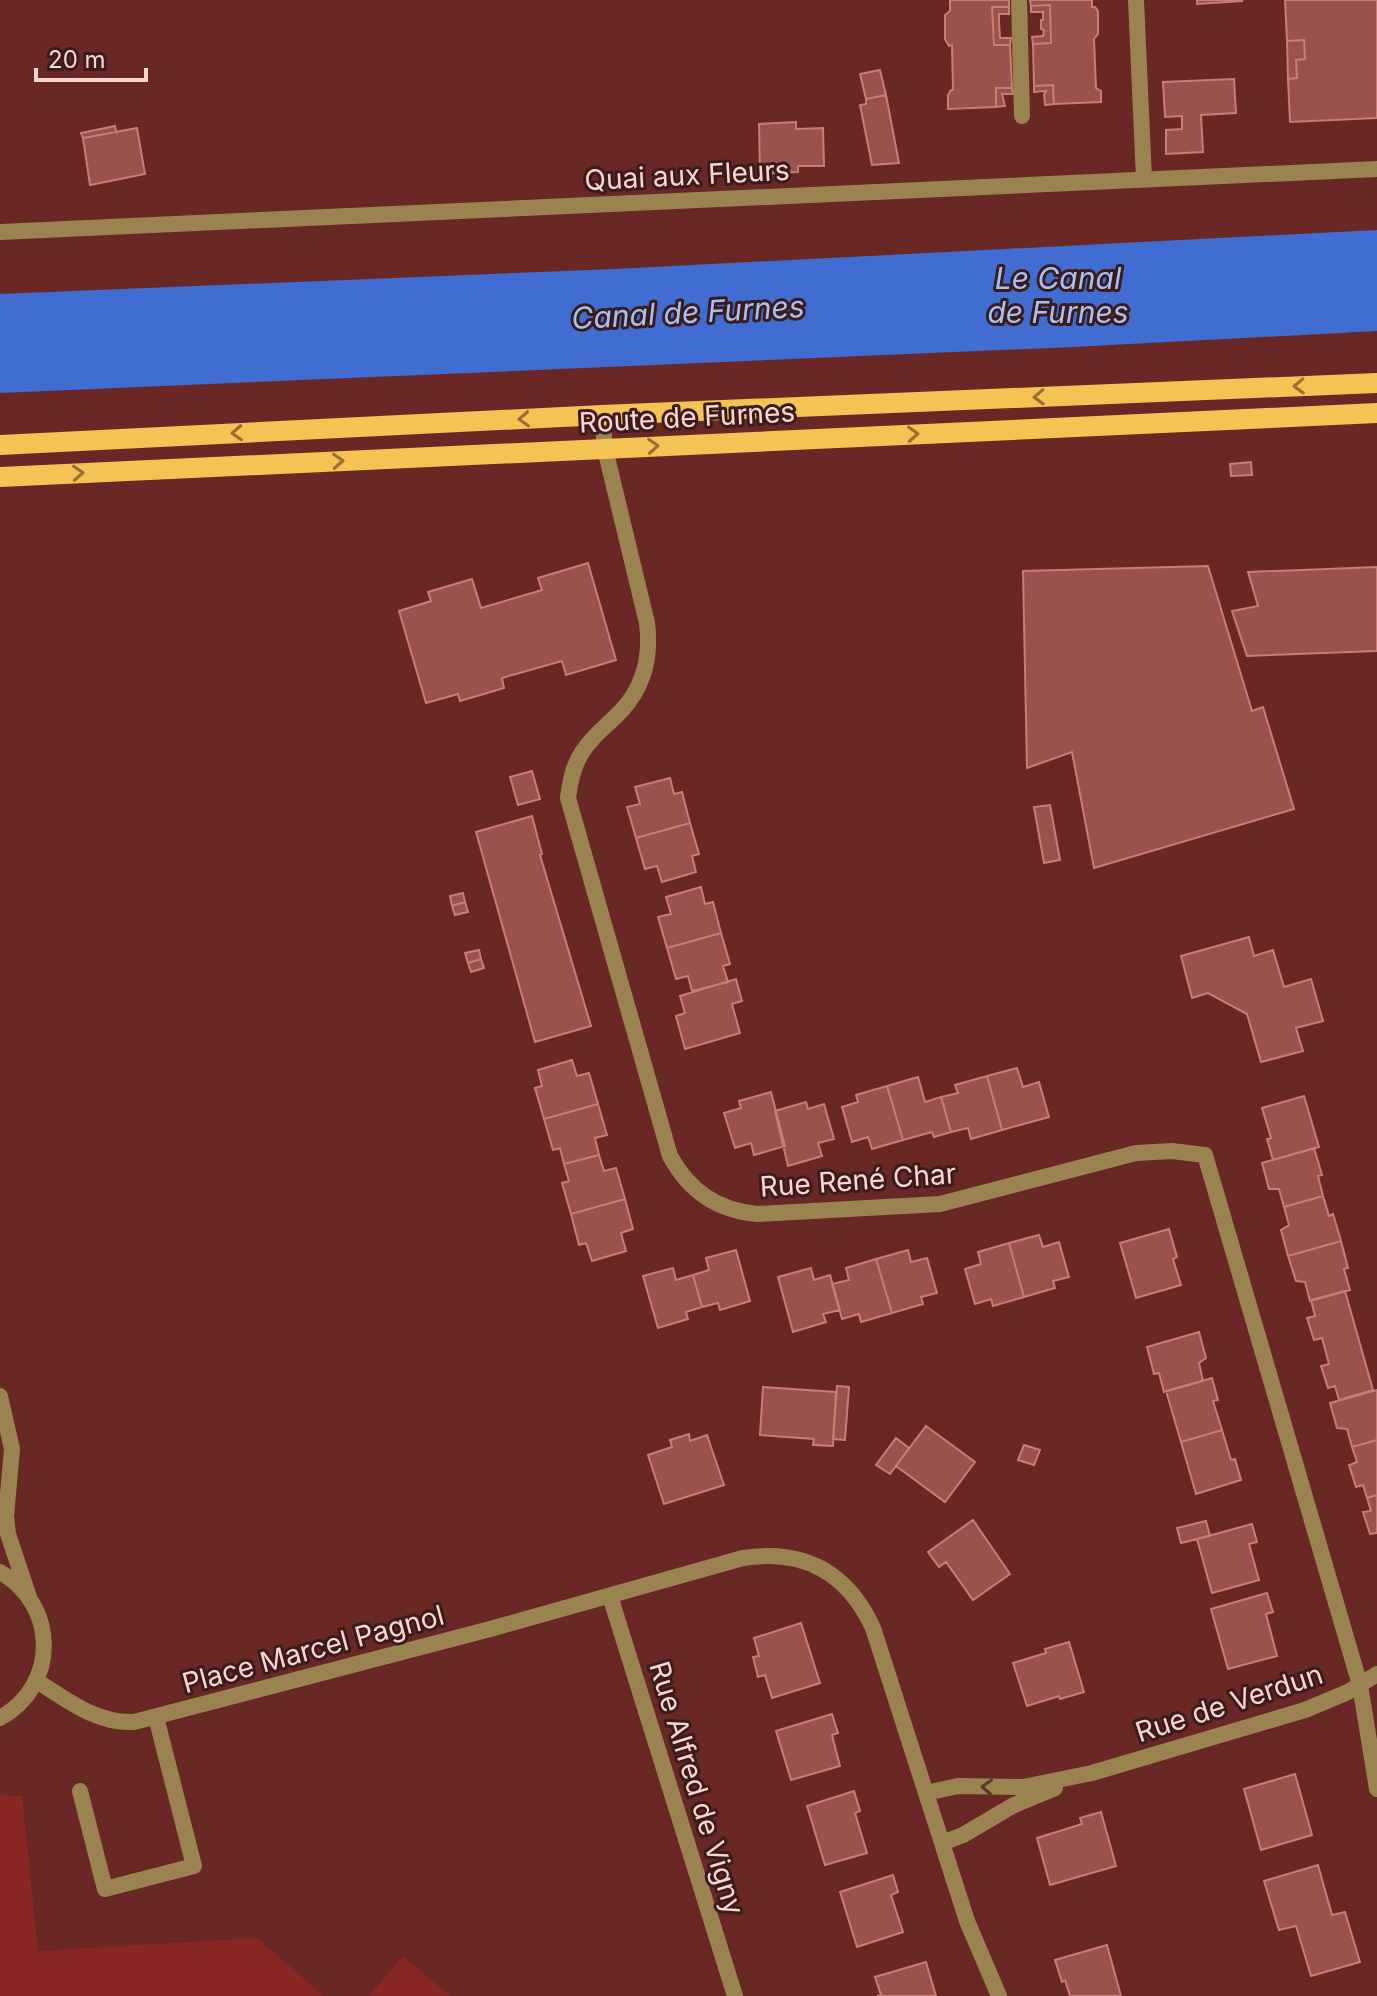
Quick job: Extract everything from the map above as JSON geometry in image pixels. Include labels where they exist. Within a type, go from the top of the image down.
[{"type":"main road","name":"Route de Furnes","points":[[0,445],[602,415],[1377,383]]},
{"type":"main road","name":"Route de Furnes","points":[[0,477],[1377,413]]},
{"type":"street","points":[[1019,0],[1022,116]]},
{"type":"street","points":[[1136,0],[1144,179]]},
{"type":"street","name":"Quai aux Fleurs","points":[[0,232],[1377,169]]},
{"type":"street","name":"Rue René Char","points":[[602,415],[605,449],[647,623],[649,650],[643,675],[630,701],[581,752],[572,775],[568,798],[670,1156],[677,1169],[711,1202],[740,1212],[766,1214],[948,1203],[1136,1153],[1172,1151],[1205,1155],[1360,1685]]},
{"type":"street","points":[[0,1396],[12,1449],[6,1516],[8,1534],[29,1597]]},
{"type":"street","points":[[610,1596],[754,1557],[789,1557],[832,1575],[858,1599],[873,1628],[974,1942],[999,1996]]},
{"type":"street","points":[[0,1572],[17,1583],[29,1597],[39,1614],[45,1638],[43,1663],[37,1681],[22,1702],[0,1718]]},
{"type":"street","name":"Place Marcel Pagnol","points":[[37,1681],[82,1709],[104,1719],[126,1722],[156,1717],[610,1596]]},
{"type":"street","name":"Rue Alfred de Vigny","points":[[610,1596],[735,1996]]},
{"type":"street","name":"Rue de Verdun","points":[[926,1793],[958,1786],[1023,1787],[1092,1773],[1289,1715],[1338,1697],[1377,1674]]},
{"type":"street","points":[[1360,1685],[1377,1789]]},
{"type":"street","points":[[80,1791],[105,1889],[194,1866],[156,1717]]},
{"type":"street","name":"Rue de Verdun","points":[[942,1843],[963,1835],[1014,1805],[1092,1773]]},
{"type":"shaded area","points":[[0,1795],[22,1796],[38,1951],[257,1938],[324,1996],[0,1996]]},
{"type":"shaded area","points":[[403,1956],[450,1996],[369,1996]]},
{"type":"water","name":"Le Canal de Furnes","points":[[1377,230],[1377,331],[0,393],[0,294],[615,269]]},
{"type":"building","points":[[950,0],[1009,0],[1009,7],[992,7],[994,45],[1010,45],[1012,88],[996,88],[996,107],[948,109],[948,95],[953,90],[952,45],[949,46],[945,39],[945,15],[950,11]]},
{"type":"building","points":[[1030,0],[1092,0],[1092,7],[1098,11],[1098,34],[1094,39],[1096,88],[1101,91],[1101,102],[1054,104],[1053,85],[1034,86],[1033,44],[1051,43],[1050,5],[1031,6]]},
{"type":"building","points":[[1197,0],[1242,0],[1242,1],[1197,4]]},
{"type":"building","points":[[1285,0],[1377,0],[1377,118],[1290,122],[1288,79],[1297,78],[1296,60],[1305,59],[1304,40],[1287,41]]},
{"type":"building","points":[[1050,5],[1051,43],[1033,44],[1032,37],[1043,36],[1044,30],[1041,29],[1043,12],[1031,12],[1031,6]]},
{"type":"building","points":[[992,7],[1009,7],[1009,14],[999,14],[999,21],[1000,38],[1011,38],[1010,45],[994,45]]},
{"type":"building","points":[[1304,40],[1305,59],[1296,60],[1297,78],[1288,79],[1287,41]]},
{"type":"building","points":[[880,70],[886,95],[866,99],[860,74]]},
{"type":"building","points":[[1234,79],[1236,113],[1201,115],[1203,152],[1166,154],[1166,130],[1182,129],[1182,116],[1165,117],[1163,82]]},
{"type":"building","points":[[1053,85],[1054,104],[1045,105],[1046,91],[1034,92],[1034,86]]},
{"type":"building","points":[[996,88],[1012,88],[1013,94],[1002,94],[1005,106],[996,107]]},
{"type":"building","points":[[886,95],[899,163],[872,165],[860,105],[866,104],[866,99]]},
{"type":"building","points":[[796,122],[796,129],[823,128],[824,166],[798,166],[798,172],[760,174],[759,124]]},
{"type":"building","points":[[115,126],[116,132],[83,138],[81,133]]},
{"type":"building","points":[[137,128],[145,174],[90,185],[83,138]]},
{"type":"building","points":[[1251,462],[1252,475],[1231,476],[1230,464]]},
{"type":"building","points":[[588,563],[616,660],[566,675],[562,661],[502,678],[504,688],[460,701],[458,694],[426,703],[399,611],[431,601],[428,592],[472,579],[481,608],[542,590],[538,578]]},
{"type":"building","points":[[1208,566],[1252,711],[1263,707],[1294,809],[1094,868],[1072,752],[1027,768],[1023,571]]},
{"type":"building","points":[[1377,567],[1377,651],[1247,656],[1232,611],[1258,606],[1248,572]]},
{"type":"building","points":[[532,771],[540,799],[518,805],[510,777]]},
{"type":"building","points":[[670,778],[674,794],[682,792],[690,823],[636,838],[627,807],[640,804],[635,787]]},
{"type":"building","points":[[1050,805],[1060,860],[1044,863],[1034,807]]},
{"type":"building","points":[[532,816],[540,855],[591,1026],[535,1042],[476,832]]},
{"type":"building","points":[[690,823],[699,854],[692,856],[696,872],[662,882],[657,866],[645,869],[636,838]]},
{"type":"building","points":[[701,887],[705,904],[713,902],[721,933],[667,948],[658,917],[671,914],[666,897]]},
{"type":"building","points":[[463,893],[465,902],[452,906],[450,896]]},
{"type":"building","points":[[465,902],[468,912],[455,915],[452,906]]},
{"type":"building","points":[[721,933],[730,964],[723,966],[728,982],[692,991],[688,976],[676,979],[667,948]]},
{"type":"building","points":[[1249,937],[1254,956],[1273,950],[1284,987],[1311,979],[1323,1021],[1296,1028],[1303,1051],[1261,1062],[1247,1014],[1208,993],[1192,998],[1181,956]]},
{"type":"building","points":[[479,950],[481,959],[468,963],[465,953]]},
{"type":"building","points":[[481,959],[484,968],[471,972],[468,963]]},
{"type":"building","points":[[736,979],[742,1001],[732,1004],[740,1033],[685,1049],[676,1016],[685,1013],[680,996]]},
{"type":"building","points":[[572,1060],[577,1076],[589,1073],[598,1104],[544,1119],[535,1088],[542,1086],[538,1070]]},
{"type":"building","points":[[1017,1068],[1023,1087],[1039,1082],[1049,1117],[1002,1130],[987,1076]]},
{"type":"building","points":[[987,1076],[1002,1130],[971,1139],[968,1128],[951,1132],[941,1097],[958,1093],[955,1085]]},
{"type":"building","points":[[918,1077],[925,1102],[941,1097],[951,1132],[934,1137],[932,1132],[903,1140],[887,1086]]},
{"type":"building","points":[[887,1086],[903,1140],[872,1149],[868,1137],[852,1142],[842,1107],[858,1102],[856,1095]]},
{"type":"building","points":[[771,1092],[785,1146],[754,1155],[751,1143],[735,1148],[724,1113],[741,1108],[739,1101]]},
{"type":"building","points":[[1304,1096],[1319,1147],[1273,1160],[1267,1139],[1271,1138],[1262,1108]]},
{"type":"building","points":[[806,1102],[808,1109],[824,1104],[834,1139],[818,1143],[822,1156],[788,1166],[775,1111]]},
{"type":"building","points":[[598,1104],[607,1135],[595,1138],[599,1155],[564,1164],[560,1148],[553,1150],[544,1119]]},
{"type":"building","points":[[1314,1148],[1322,1175],[1318,1176],[1323,1196],[1284,1207],[1279,1189],[1269,1189],[1262,1163]]},
{"type":"building","points":[[599,1155],[604,1171],[616,1168],[625,1199],[571,1214],[562,1183],[569,1181],[564,1164]]},
{"type":"building","points":[[1323,1196],[1329,1216],[1333,1214],[1341,1241],[1288,1256],[1281,1230],[1289,1225],[1284,1207]]},
{"type":"building","points":[[625,1199],[633,1229],[621,1233],[626,1251],[592,1261],[586,1243],[579,1245],[571,1214]]},
{"type":"building","points":[[1169,1229],[1181,1285],[1136,1298],[1120,1243]]},
{"type":"building","points":[[1039,1235],[1043,1247],[1059,1242],[1069,1277],[1053,1281],[1055,1288],[1024,1297],[1009,1243]]},
{"type":"building","points":[[1341,1241],[1350,1290],[1310,1301],[1305,1282],[1296,1281],[1288,1256]]},
{"type":"building","points":[[1009,1243],[1024,1297],[993,1306],[991,1299],[975,1304],[965,1269],[981,1264],[978,1252]]},
{"type":"building","points":[[736,1250],[750,1301],[720,1310],[718,1303],[702,1307],[693,1275],[709,1270],[706,1258]]},
{"type":"building","points":[[908,1250],[911,1262],[927,1258],[937,1293],[921,1297],[923,1304],[892,1313],[876,1259]]},
{"type":"building","points":[[876,1259],[892,1313],[861,1322],[859,1314],[842,1319],[832,1284],[849,1280],[846,1268]]},
{"type":"building","points":[[673,1268],[676,1280],[693,1275],[702,1307],[686,1312],[688,1319],[658,1328],[643,1276]]},
{"type":"building","points":[[811,1268],[814,1280],[830,1275],[840,1310],[823,1314],[826,1322],[793,1332],[778,1277]]},
{"type":"building","points":[[1345,1291],[1373,1390],[1339,1400],[1335,1386],[1328,1388],[1321,1366],[1329,1364],[1322,1338],[1314,1340],[1307,1318],[1315,1316],[1311,1300]]},
{"type":"building","points":[[1199,1332],[1206,1358],[1199,1363],[1203,1381],[1164,1392],[1159,1373],[1154,1374],[1147,1347]]},
{"type":"building","points":[[1212,1378],[1218,1400],[1213,1401],[1222,1430],[1181,1442],[1166,1391]]},
{"type":"building","points":[[837,1386],[849,1387],[845,1440],[833,1439]]},
{"type":"building","points":[[763,1387],[836,1392],[833,1446],[813,1445],[814,1439],[760,1435]]},
{"type":"building","points":[[1377,1390],[1377,1440],[1352,1447],[1347,1429],[1337,1428],[1330,1403]]},
{"type":"building","points":[[926,1426],[975,1462],[945,1502],[896,1466]]},
{"type":"building","points":[[1222,1430],[1241,1480],[1196,1494],[1181,1442]]},
{"type":"building","points":[[689,1434],[690,1441],[707,1435],[724,1485],[664,1504],[648,1455],[672,1447],[670,1440]]},
{"type":"building","points":[[896,1438],[909,1448],[890,1474],[876,1465]]},
{"type":"building","points":[[1377,1440],[1377,1495],[1367,1498],[1363,1485],[1356,1487],[1349,1465],[1357,1462],[1352,1447]]},
{"type":"building","points":[[1024,1445],[1040,1450],[1034,1465],[1018,1460]]},
{"type":"building","points":[[1377,1495],[1377,1533],[1370,1534],[1363,1512],[1371,1511],[1367,1498]]},
{"type":"building","points":[[973,1520],[1010,1574],[973,1600],[946,1562],[939,1567],[928,1552]]},
{"type":"building","points":[[1206,1521],[1210,1536],[1181,1543],[1177,1528]]},
{"type":"building","points":[[1252,1524],[1257,1542],[1249,1544],[1259,1580],[1212,1593],[1197,1539]]},
{"type":"building","points":[[1267,1593],[1273,1612],[1266,1614],[1277,1656],[1228,1669],[1211,1609]]},
{"type":"building","points":[[801,1623],[820,1683],[772,1698],[765,1675],[758,1677],[753,1657],[759,1656],[754,1638]]},
{"type":"building","points":[[1069,1642],[1084,1692],[1027,1706],[1013,1663]]},
{"type":"building","points":[[832,1714],[838,1733],[832,1735],[840,1766],[791,1780],[776,1731]]},
{"type":"building","points":[[1295,1774],[1312,1835],[1261,1850],[1244,1789]]},
{"type":"building","points":[[854,1791],[860,1811],[855,1813],[867,1853],[825,1865],[807,1806]]},
{"type":"building","points":[[1101,1812],[1116,1866],[1050,1885],[1037,1838],[1082,1824],[1080,1818]]},
{"type":"building","points":[[1318,1865],[1332,1915],[1345,1912],[1360,1962],[1311,1976],[1296,1926],[1279,1930],[1264,1881]]},
{"type":"building","points":[[893,1875],[898,1892],[891,1895],[903,1932],[857,1947],[840,1892]]},
{"type":"building","points":[[1107,1945],[1121,1996],[1070,1996],[1055,1960]]},
{"type":"building","points":[[926,1962],[936,1996],[877,1996],[881,1995],[875,1977]]},
{"type":"water label","name":"Canal de Furnes","points":[[688,313]]}]
